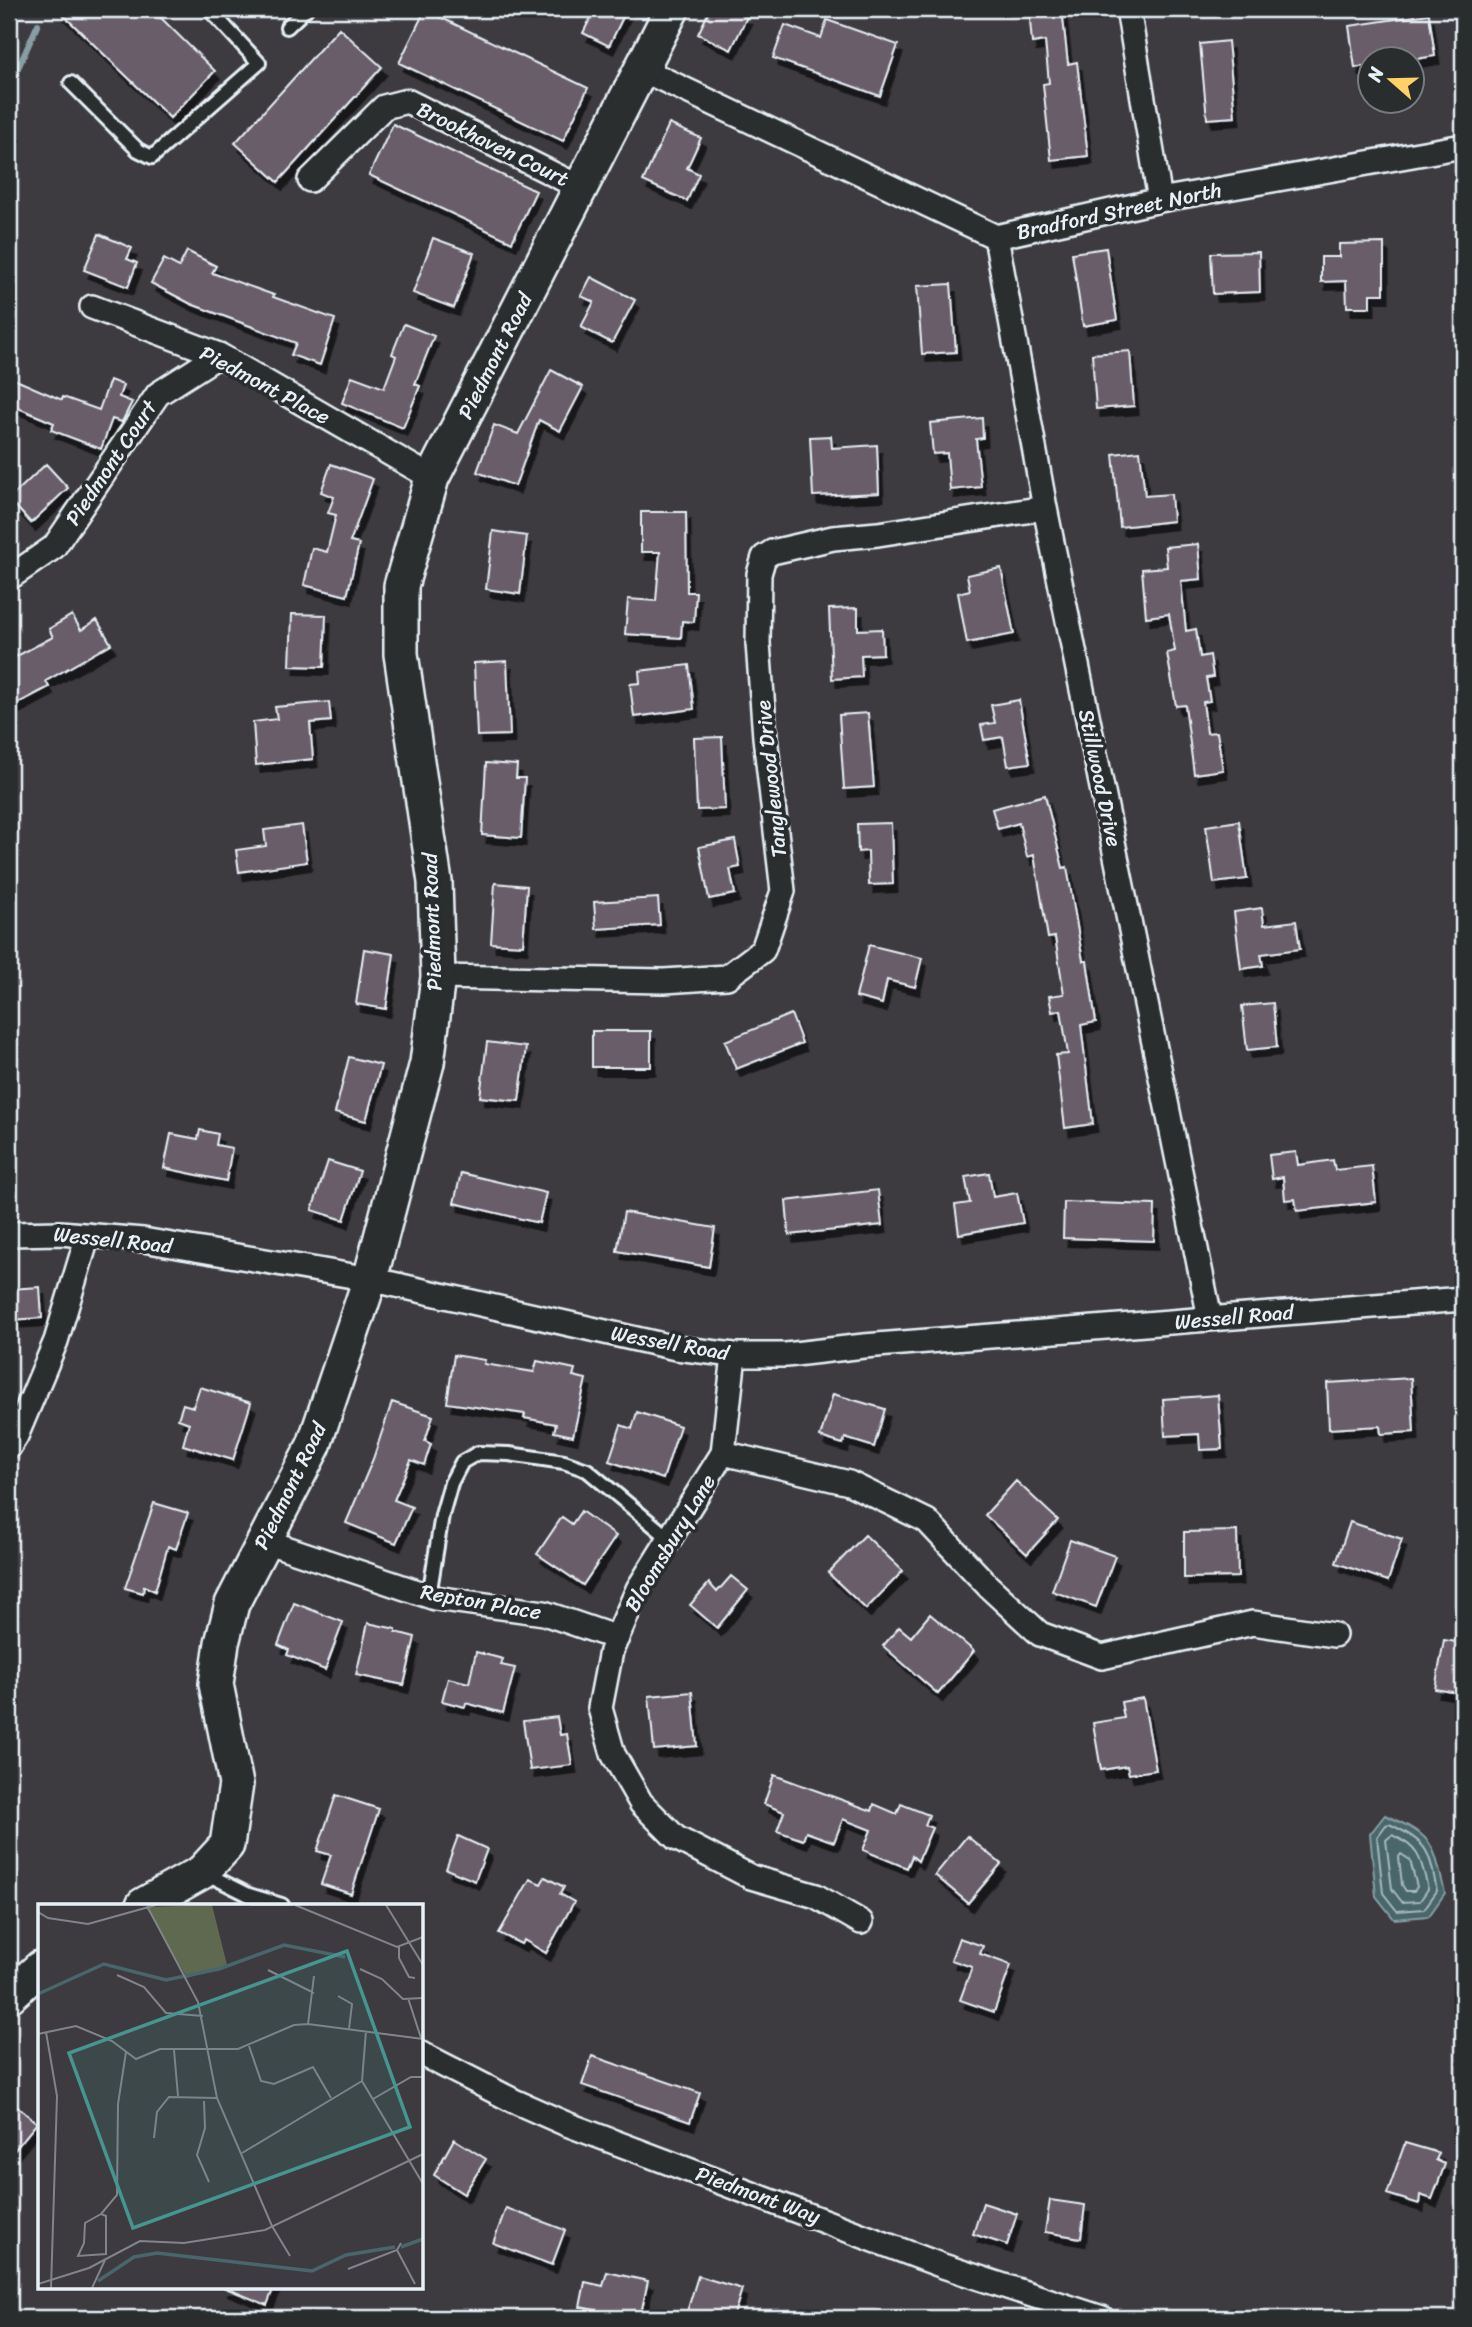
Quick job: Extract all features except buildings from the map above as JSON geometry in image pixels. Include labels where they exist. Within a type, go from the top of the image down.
[{"type":"street","name":"Piedmont Road","points":[[150,1904],[202,1872],[228,1845],[236,1784],[216,1684],[222,1643],[232,1604],[314,1445],[370,1279],[427,1063],[438,977],[435,882],[401,654],[401,586],[432,478],[672,9]]},
{"type":"street","points":[[1128,9],[1160,200]]},
{"type":"street","name":"Bradford Street North","points":[[641,69],[996,237],[1160,200],[1463,146]]},
{"type":"street","name":"Brookhaven Court","points":[[310,180],[384,107],[407,101],[581,188]]},
{"type":"street","name":"Stillwood Drive","points":[[996,237],[1045,508],[1210,1318]]},
{"type":"street","name":"Piedmont Place","points":[[92,307],[219,355],[432,478]]},
{"type":"street","name":"Piedmont Court","points":[[9,578],[54,547],[158,394],[219,355]]},
{"type":"street","name":"Tanglewood Drive","points":[[438,977],[664,981],[727,977],[762,950],[783,891],[765,737],[758,643],[759,574],[764,557],[772,552],[833,538],[878,534],[1045,508]]},
{"type":"street","name":"Wessell Road","points":[[9,1234],[60,1233],[143,1240],[370,1279],[677,1348],[734,1355],[786,1355],[878,1345],[1463,1299]]},
{"type":"street","points":[[9,1447],[56,1341],[88,1235]]},
{"type":"street","name":"Bloomsbury Lane","points":[[734,1355],[723,1453],[638,1589],[611,1651],[600,1708],[613,1754],[641,1803],[676,1838],[751,1877],[816,1896],[861,1922]]},
{"type":"street","points":[[723,1453],[849,1483],[927,1521],[989,1587],[1040,1634],[1102,1657],[1253,1623],[1334,1635]]},
{"type":"street","name":"Repton Place","points":[[265,1541],[429,1596],[544,1613],[617,1638]]},
{"type":"street","points":[[9,1996],[38,1970]]},
{"type":"street","name":"Piedmont Way","points":[[424,2055],[564,2123],[943,2266],[1102,2318]]},
{"type":"lane","points":[[71,83],[138,150],[152,157],[259,63],[209,9]]},
{"type":"lane","points":[[286,27],[306,9]]},
{"type":"lane","points":[[429,1596],[442,1515],[451,1483],[462,1462],[478,1454],[509,1454],[564,1462],[587,1470],[670,1539]]},
{"type":"lane","points":[[202,1872],[249,1895],[279,1904]]},
{"type":"water","points":[[1385,1815],[1423,1836],[1434,1852],[1445,1893],[1429,1916],[1394,1919],[1376,1896],[1370,1834]]},
{"type":"waterway","points":[[9,88],[38,24]]}]
